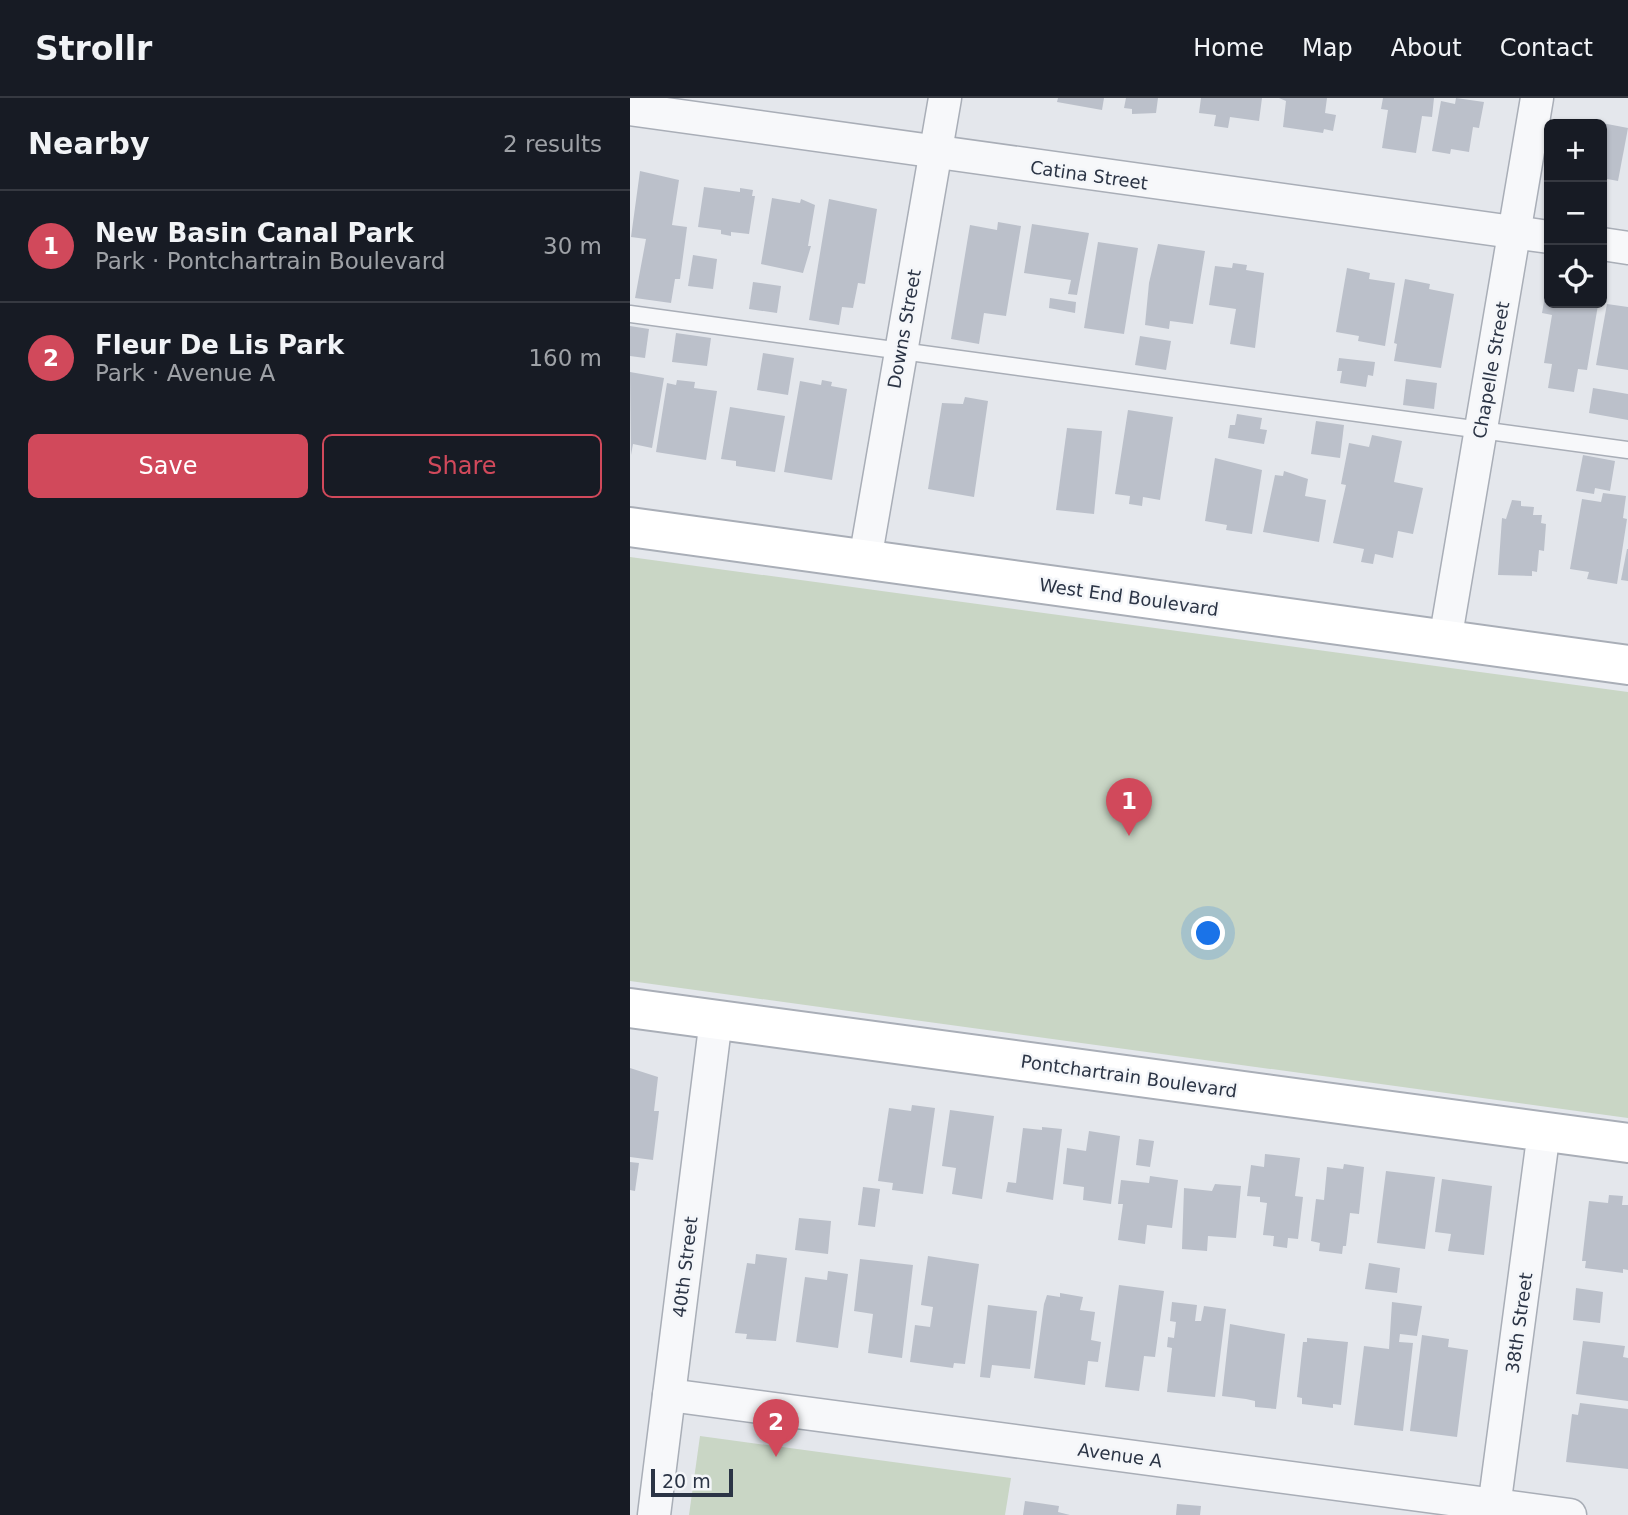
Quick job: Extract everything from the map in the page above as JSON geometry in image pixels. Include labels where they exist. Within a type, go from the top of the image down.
[{"type":"main road","name":"West End Boulevard","points":[[630,527],[1445,641],[1628,664]]},
{"type":"main road","name":"Pontchartrain Boulevard","points":[[630,1008],[1628,1143]]},
{"type":"street","name":"Downs Street","points":[[865,559],[945,98]]},
{"type":"street","name":"Chapelle Street","points":[[1445,641],[1537,98]]},
{"type":"street","name":"Catina Street","points":[[630,109],[934,154],[1544,236]]},
{"type":"street","points":[[1607,245],[1628,248]]},
{"type":"street","name":"40th Street","points":[[654,1515],[716,1019]]},
{"type":"street","name":"38th Street","points":[[1493,1510],[1545,1132]]},
{"type":"street","name":"Avenue A","points":[[669,1395],[1493,1510],[1570,1515]]},
{"type":"lane","points":[[630,314],[1628,450]]},
{"type":"green space","points":[[630,557],[1628,692],[1628,1118],[630,981]]},
{"type":"green space","points":[[700,1436],[1011,1478],[1005,1515],[689,1515]]},
{"type":"building","points":[[1058,98],[1104,98],[1102,110],[1057,102]]},
{"type":"building","points":[[1126,98],[1158,98],[1156,113],[1132,114],[1132,109],[1124,108]]},
{"type":"building","points":[[1201,98],[1262,98],[1259,121],[1230,117],[1228,128],[1214,126],[1216,115],[1199,113]]},
{"type":"building","points":[[1279,98],[1327,98],[1325,113],[1336,115],[1333,131],[1324,129],[1323,133],[1283,127],[1286,101]]},
{"type":"building","points":[[1383,98],[1434,98],[1432,117],[1422,116],[1416,153],[1382,148],[1388,110],[1381,109]]},
{"type":"building","points":[[1456,98],[1484,102],[1479,128],[1473,127],[1469,152],[1451,149],[1450,154],[1432,151],[1441,101],[1455,104]]},
{"type":"building","points":[[1607,124],[1628,128],[1618,181],[1607,179]]},
{"type":"building","points":[[640,171],[679,180],[672,225],[687,227],[680,279],[675,279],[671,303],[635,298],[646,239],[631,237]]},
{"type":"building","points":[[704,187],[740,192],[740,188],[753,190],[752,196],[755,196],[749,234],[731,232],[731,236],[721,234],[721,230],[698,227]]},
{"type":"building","points":[[772,198],[800,203],[801,199],[815,205],[808,246],[811,246],[803,273],[761,264]]},
{"type":"building","points":[[829,199],[877,209],[865,284],[858,283],[853,308],[842,307],[839,325],[809,320]]},
{"type":"building","points":[[998,222],[1021,226],[1006,316],[984,313],[979,344],[951,339],[970,225],[997,230]]},
{"type":"building","points":[[1032,224],[1089,233],[1077,295],[1068,294],[1071,280],[1024,273]]},
{"type":"building","points":[[1098,242],[1138,248],[1124,334],[1084,328]]},
{"type":"building","points":[[1158,244],[1205,251],[1193,324],[1170,321],[1169,329],[1145,325],[1149,283]]},
{"type":"building","points":[[693,255],[717,259],[713,289],[688,286]]},
{"type":"building","points":[[1233,263],[1247,265],[1246,270],[1264,273],[1255,348],[1230,344],[1236,309],[1209,305],[1215,266],[1232,268]]},
{"type":"building","points":[[1347,268],[1370,273],[1369,279],[1395,283],[1385,346],[1358,341],[1359,336],[1336,332]]},
{"type":"building","points":[[1405,279],[1430,284],[1429,289],[1454,294],[1441,368],[1394,361],[1397,344],[1394,343]]},
{"type":"building","points":[[753,282],[781,286],[777,313],[749,309]]},
{"type":"building","points":[[1050,298],[1076,302],[1075,313],[1049,308]]},
{"type":"building","points":[[1544,302],[1544,308],[1597,308],[1587,370],[1578,369],[1574,392],[1548,388],[1552,364],[1544,363],[1552,315],[1542,313]]},
{"type":"building","points":[[1607,304],[1628,307],[1628,370],[1596,365]]},
{"type":"building","points":[[630,326],[649,329],[645,358],[630,356]]},
{"type":"building","points":[[676,333],[711,338],[707,366],[672,362]]},
{"type":"building","points":[[1140,336],[1171,341],[1166,370],[1135,365]]},
{"type":"building","points":[[763,353],[794,358],[788,395],[757,390]]},
{"type":"building","points":[[1339,358],[1375,362],[1373,376],[1368,375],[1366,387],[1340,383],[1342,371],[1337,371]]},
{"type":"building","points":[[630,372],[664,378],[652,448],[633,444],[631,455]]},
{"type":"building","points":[[1406,379],[1437,383],[1434,409],[1403,405]]},
{"type":"building","points":[[677,380],[695,382],[694,388],[717,391],[706,460],[656,452],[667,383],[676,385]]},
{"type":"building","points":[[822,380],[832,382],[831,386],[847,389],[832,480],[784,472],[800,381],[821,385]]},
{"type":"building","points":[[1593,388],[1628,394],[1628,420],[1589,413]]},
{"type":"building","points":[[965,397],[988,401],[974,497],[928,489],[942,403],[963,404]]},
{"type":"building","points":[[730,407],[785,416],[775,472],[736,466],[736,461],[721,459]]},
{"type":"building","points":[[1128,410],[1173,417],[1160,500],[1143,497],[1142,506],[1129,504],[1130,496],[1115,494]]},
{"type":"building","points":[[1237,414],[1262,418],[1260,429],[1267,430],[1264,444],[1228,438],[1230,425],[1235,425]]},
{"type":"building","points":[[1316,421],[1344,425],[1340,458],[1311,454]]},
{"type":"building","points":[[1067,428],[1102,431],[1094,514],[1056,510]]},
{"type":"building","points":[[1372,435],[1402,441],[1394,482],[1423,488],[1413,534],[1398,531],[1393,558],[1375,554],[1373,564],[1361,562],[1364,549],[1333,543],[1346,485],[1341,484],[1349,443],[1369,447]]},
{"type":"building","points":[[1583,455],[1615,461],[1610,491],[1595,488],[1594,494],[1576,491]]},
{"type":"building","points":[[1215,458],[1262,470],[1252,534],[1226,530],[1227,525],[1205,521]]},
{"type":"building","points":[[1284,471],[1308,479],[1305,496],[1326,500],[1319,542],[1263,532],[1275,475],[1283,476]]},
{"type":"building","points":[[1603,493],[1626,496],[1623,518],[1627,519],[1617,584],[1587,579],[1589,572],[1570,569],[1582,499],[1601,502]]},
{"type":"building","points":[[1512,500],[1521,501],[1521,506],[1534,507],[1533,515],[1542,515],[1541,523],[1546,524],[1544,551],[1539,550],[1537,572],[1532,571],[1532,576],[1498,575],[1502,518],[1506,519]]},
{"type":"building","points":[[1628,549],[1628,581],[1621,580]]},
{"type":"building","points":[[630,1068],[658,1077],[654,1111],[659,1111],[653,1160],[630,1157]]},
{"type":"building","points":[[912,1105],[935,1108],[923,1194],[892,1190],[893,1183],[878,1181],[889,1108],[911,1111]]},
{"type":"building","points":[[950,1110],[994,1116],[982,1199],[952,1194],[956,1168],[942,1166]]},
{"type":"building","points":[[1042,1127],[1062,1129],[1053,1200],[1006,1192],[1008,1182],[1016,1183],[1023,1128],[1042,1130]]},
{"type":"building","points":[[1089,1131],[1120,1136],[1111,1204],[1083,1200],[1084,1187],[1063,1184],[1067,1148],[1086,1151]]},
{"type":"building","points":[[1139,1139],[1154,1141],[1150,1167],[1136,1165]]},
{"type":"building","points":[[1265,1154],[1300,1158],[1295,1196],[1303,1197],[1298,1239],[1288,1238],[1287,1248],[1273,1246],[1274,1236],[1263,1235],[1267,1203],[1260,1202],[1260,1197],[1247,1196],[1251,1165],[1264,1167]]},
{"type":"building","points":[[630,1162],[639,1163],[635,1191],[630,1190]]},
{"type":"building","points":[[1344,1164],[1364,1167],[1359,1214],[1350,1213],[1346,1246],[1343,1246],[1342,1254],[1319,1251],[1320,1243],[1311,1241],[1316,1199],[1324,1200],[1327,1167],[1343,1169]]},
{"type":"building","points":[[1386,1171],[1435,1177],[1425,1249],[1377,1243]]},
{"type":"building","points":[[1150,1176],[1178,1180],[1172,1228],[1147,1225],[1145,1244],[1118,1240],[1123,1204],[1118,1204],[1121,1180],[1149,1183]]},
{"type":"building","points":[[1442,1179],[1492,1186],[1484,1255],[1448,1251],[1451,1234],[1435,1232]]},
{"type":"building","points":[[1215,1184],[1241,1186],[1236,1238],[1208,1236],[1207,1251],[1182,1249],[1184,1188],[1212,1191]]},
{"type":"building","points":[[863,1187],[880,1189],[875,1227],[858,1225]]},
{"type":"building","points":[[1609,1195],[1623,1196],[1622,1205],[1628,1205],[1628,1270],[1623,1269],[1623,1273],[1585,1268],[1586,1261],[1582,1261],[1589,1201],[1608,1203]]},
{"type":"building","points":[[799,1218],[831,1221],[828,1254],[795,1250]]},
{"type":"building","points":[[756,1254],[787,1258],[776,1341],[746,1339],[747,1334],[735,1333],[747,1263],[755,1264]]},
{"type":"building","points":[[928,1256],[979,1264],[965,1364],[954,1363],[953,1368],[910,1362],[915,1325],[930,1327],[933,1307],[921,1305]]},
{"type":"building","points":[[860,1259],[913,1265],[902,1358],[868,1353],[873,1314],[854,1311]]},
{"type":"building","points":[[1369,1263],[1400,1268],[1397,1293],[1365,1289]]},
{"type":"building","points":[[828,1271],[848,1274],[838,1348],[796,1342],[805,1277],[827,1280]]},
{"type":"building","points":[[1119,1285],[1164,1291],[1155,1357],[1144,1356],[1139,1391],[1105,1387]]},
{"type":"building","points":[[1576,1288],[1603,1292],[1600,1323],[1573,1320]]},
{"type":"building","points":[[1060,1293],[1083,1297],[1080,1310],[1095,1312],[1091,1340],[1101,1342],[1098,1362],[1088,1361],[1085,1385],[1034,1378],[1044,1304],[1047,1295],[1060,1297]]},
{"type":"building","points":[[1172,1302],[1197,1305],[1195,1321],[1201,1321],[1204,1306],[1226,1309],[1215,1397],[1167,1392],[1172,1348],[1167,1347],[1168,1337],[1174,1338],[1176,1322],[1170,1321]]},
{"type":"building","points":[[1392,1302],[1422,1306],[1417,1336],[1400,1334],[1399,1342],[1413,1343],[1403,1431],[1354,1425],[1364,1346],[1389,1349]]},
{"type":"building","points":[[988,1305],[1037,1311],[1030,1369],[992,1365],[990,1378],[980,1377]]},
{"type":"building","points":[[1230,1324],[1285,1334],[1276,1409],[1255,1407],[1255,1401],[1222,1396]]},
{"type":"building","points":[[1422,1335],[1449,1339],[1448,1347],[1468,1350],[1457,1437],[1410,1431]]},
{"type":"building","points":[[1307,1338],[1348,1342],[1341,1405],[1333,1404],[1333,1408],[1302,1404],[1302,1398],[1297,1397],[1303,1342],[1307,1342]]},
{"type":"building","points":[[1583,1341],[1625,1346],[1623,1357],[1628,1358],[1628,1401],[1576,1394]]},
{"type":"building","points":[[1580,1403],[1628,1409],[1628,1469],[1566,1462],[1572,1414],[1578,1415]]},
{"type":"building","points":[[1025,1501],[1059,1506],[1058,1512],[1070,1515],[1023,1515]]},
{"type":"building","points":[[1177,1504],[1201,1506],[1200,1515],[1176,1515]]},
{"type":"place","name":"New Basin Canal Park","points":[[1129,836]]},
{"type":"place","name":"Fleur De Lis Park","points":[[776,1457]]}]
